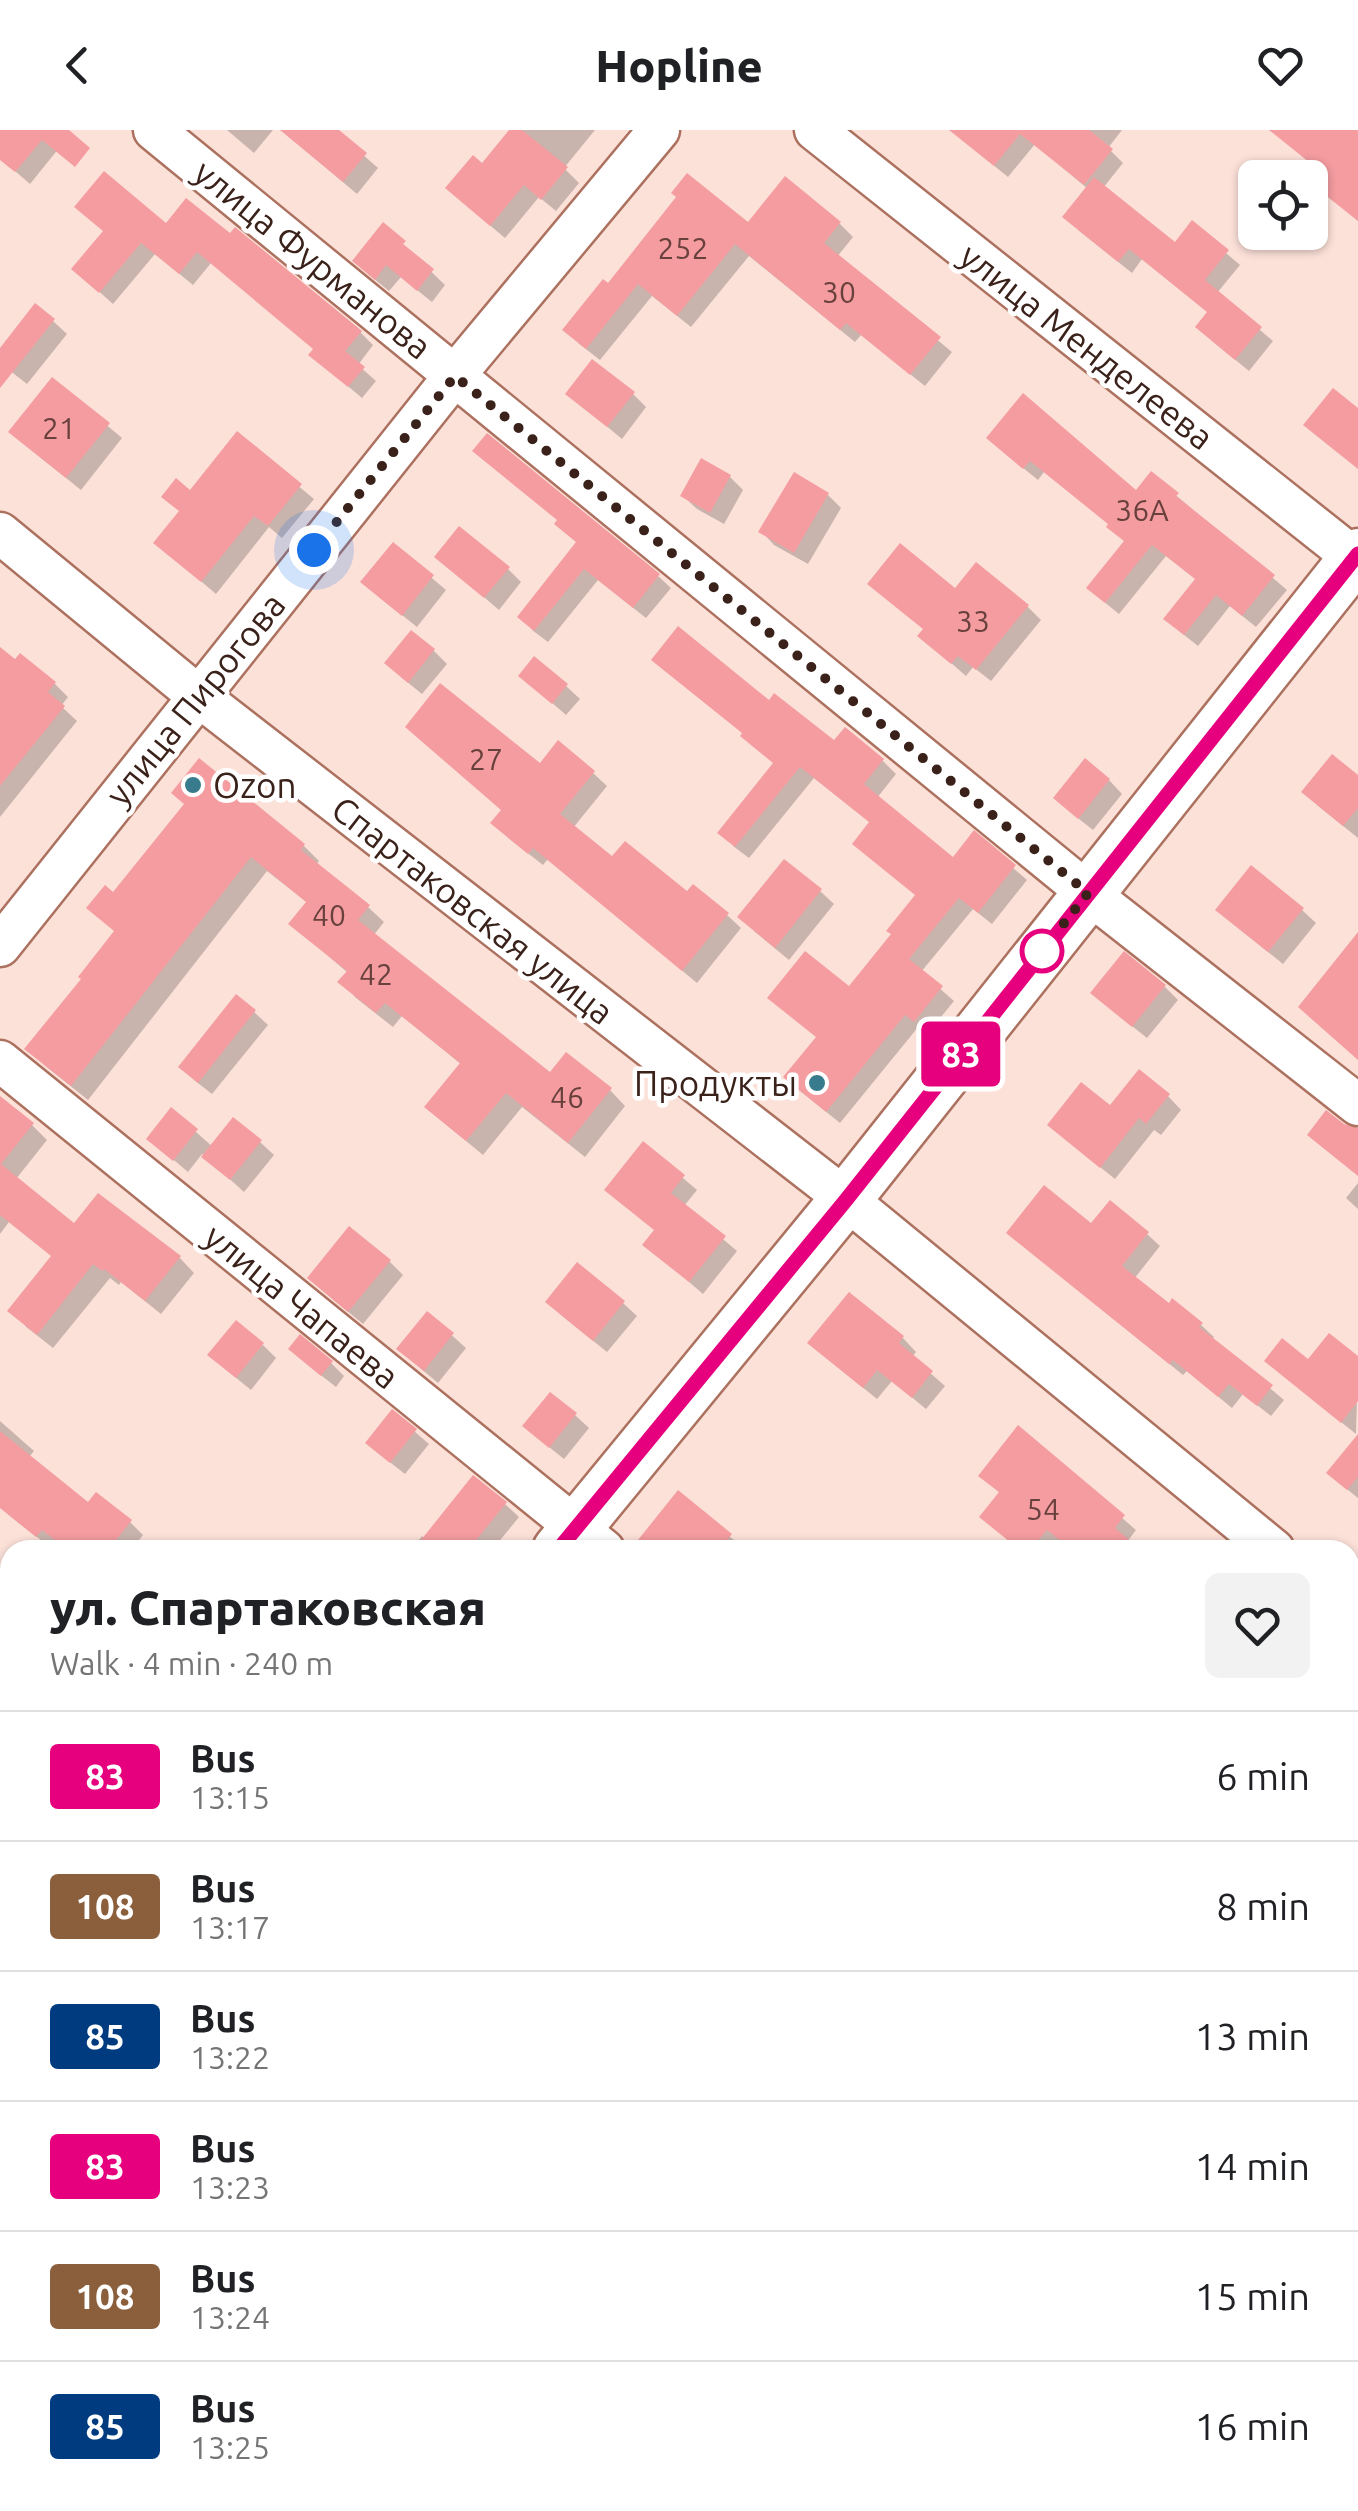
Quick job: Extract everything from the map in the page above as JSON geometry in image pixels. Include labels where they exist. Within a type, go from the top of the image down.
[{"type":"main road","points":[[581,1540],[1088,893],[1357,558]]},
{"type":"street","name":"улица Фурманова","points":[[154,130],[1088,893],[1358,1105]]},
{"type":"street","name":"улица Пирогова","points":[[0,946],[455,376],[659,130]]},
{"type":"street","name":"улица Менделеева","points":[[816,130],[1357,558]]},
{"type":"street","name":"Спартаковская улица","points":[[0,534],[197,696],[846,1200],[1262,1540]]},
{"type":"street","name":"улица Чапаева","points":[[0,1061],[577,1540]]},
{"type":"building","points":[[0,130],[69,130],[90,148],[75,167],[42,140],[15,172],[0,160]]},
{"type":"building","points":[[280,130],[339,130],[367,153],[343,182]]},
{"type":"building","points":[[509,130],[522,130],[568,167],[541,200],[524,185],[490,226],[445,188],[473,155],[482,163]]},
{"type":"building","points":[[949,130],[1089,130],[1113,149],[1084,185],[1020,134],[994,166]]},
{"type":"building","points":[[1269,130],[1358,130],[1358,221],[1328,197],[1328,160],[1306,160]]},
{"type":"building","points":[[104,171],[166,223],[186,198],[230,233],[235,227],[362,331],[345,351],[365,367],[348,387],[308,355],[313,349],[197,252],[179,274],[141,243],[99,293],[71,269],[103,231],[74,207]]},
{"type":"building","points":[[687,173],[748,222],[785,176],[841,222],[824,243],[941,337],[910,375],[846,323],[840,330],[735,244],[677,316],[638,284],[586,349],[562,330],[603,279],[608,283],[676,197],[671,193]]},
{"type":"building","points":[[1094,177],[1175,242],[1192,220],[1229,250],[1205,280],[1262,327],[1235,360],[1195,327],[1207,312],[1129,249],[1118,262],[1062,217]]},
{"type":"building","points":[[383,222],[434,269],[417,291],[386,265],[375,280],[352,261]]},
{"type":"building","points":[[35,303],[55,319],[0,388],[0,348]]},
{"type":"building","points":[[592,359],[635,392],[607,427],[565,394]]},
{"type":"building","points":[[52,377],[110,423],[66,478],[8,432]]},
{"type":"building","points":[[1333,388],[1358,408],[1358,469],[1303,425]]},
{"type":"building","points":[[1023,393],[1136,490],[1151,471],[1179,493],[1176,496],[1275,575],[1242,616],[1216,595],[1184,635],[1163,619],[1195,579],[1152,545],[1105,603],[1086,588],[1124,541],[1030,461],[1023,469],[986,438]]},
{"type":"building","points":[[237,431],[302,484],[268,526],[254,516],[201,582],[153,543],[179,511],[161,497],[176,478],[190,490]]},
{"type":"building","points":[[487,433],[660,574],[633,608],[584,569],[534,631],[517,617],[576,542],[554,524],[557,520],[472,451]]},
{"type":"building","points":[[701,458],[731,475],[710,513],[680,496]]},
{"type":"building","points":[[794,472],[829,493],[794,553],[758,532]]},
{"type":"building","points":[[459,526],[510,567],[484,598],[434,557]]},
{"type":"building","points":[[393,542],[434,575],[402,616],[360,582]]},
{"type":"building","points":[[900,543],[955,588],[976,562],[1029,605],[976,670],[958,656],[951,664],[917,636],[923,629],[867,584]]},
{"type":"building","points":[[678,626],[769,700],[774,693],[834,740],[845,727],[884,759],[864,784],[953,857],[974,830],[1016,865],[978,913],[959,898],[909,959],[943,986],[914,1022],[905,1015],[826,1112],[783,1077],[816,1037],[767,998],[805,951],[849,986],[891,934],[886,931],[915,895],[852,844],[869,822],[800,767],[735,847],[717,833],[773,763],[651,660]]},
{"type":"building","points":[[411,630],[435,649],[408,683],[384,663]]},
{"type":"building","points":[[0,647],[15,659],[20,653],[56,682],[48,692],[65,706],[0,786]]},
{"type":"building","points":[[534,656],[568,684],[552,704],[518,676]]},
{"type":"building","points":[[440,683],[540,763],[558,740],[595,771],[560,814],[612,856],[625,841],[687,891],[693,884],[729,913],[682,971],[533,848],[528,854],[490,823],[501,810],[405,727]]},
{"type":"building","points":[[1332,754],[1358,775],[1358,808],[1343,826],[1301,792]]},
{"type":"building","points":[[199,758],[305,844],[301,850],[370,905],[358,920],[550,1072],[566,1052],[612,1088],[568,1143],[506,1093],[466,1141],[424,1107],[460,1063],[385,1003],[376,1013],[337,982],[347,971],[288,924],[306,902],[251,857],[71,1086],[24,1049],[114,931],[86,908],[105,885],[113,892],[184,804],[171,793]]},
{"type":"building","points":[[1085,758],[1110,779],[1078,819],[1053,798]]},
{"type":"building","points":[[784,859],[822,889],[775,948],[737,917]]},
{"type":"building","points":[[1251,865],[1304,908],[1268,952],[1215,910]]},
{"type":"building","points":[[1358,932],[1358,1060],[1298,1007]]},
{"type":"building","points":[[1124,951],[1166,985],[1132,1027],[1090,993]]},
{"type":"building","points":[[236,994],[256,1010],[198,1083],[178,1067]]},
{"type":"building","points":[[1139,1069],[1170,1094],[1146,1124],[1139,1118],[1100,1168],[1047,1125],[1081,1082],[1110,1105]]},
{"type":"building","points":[[0,1096],[34,1123],[1,1164],[74,1223],[98,1193],[181,1256],[145,1301],[93,1264],[37,1335],[7,1311],[51,1256],[0,1215]]},
{"type":"building","points":[[171,1107],[198,1129],[173,1161],[146,1139]]},
{"type":"building","points":[[1326,1110],[1344,1124],[1358,1128],[1358,1176],[1307,1135]]},
{"type":"building","points":[[233,1117],[262,1140],[230,1180],[201,1157]]},
{"type":"building","points":[[643,1141],[685,1175],[671,1193],[726,1236],[689,1282],[642,1245],[654,1230],[604,1190]]},
{"type":"building","points":[[1044,1185],[1091,1223],[1110,1200],[1149,1232],[1122,1266],[1169,1303],[1172,1298],[1203,1323],[1199,1327],[1273,1385],[1257,1406],[1229,1384],[1218,1397],[1173,1360],[1169,1364],[1006,1233]]},
{"type":"building","points":[[349,1226],[391,1260],[348,1312],[307,1278]]},
{"type":"building","points":[[577,1262],[625,1301],[593,1341],[545,1302]]},
{"type":"building","points":[[849,1292],[904,1336],[899,1343],[933,1371],[912,1398],[877,1370],[863,1388],[807,1343]]},
{"type":"building","points":[[427,1311],[454,1333],[424,1371],[396,1349]]},
{"type":"building","points":[[236,1320],[264,1343],[236,1378],[207,1355]]},
{"type":"building","points":[[1329,1333],[1358,1356],[1358,1401],[1341,1423],[1264,1361],[1282,1338],[1308,1359]]},
{"type":"building","points":[[300,1334],[333,1361],[321,1376],[288,1349]]},
{"type":"building","points":[[550,1392],[577,1413],[549,1448],[522,1426]]},
{"type":"building","points":[[392,1409],[417,1429],[390,1463],[365,1443]]},
{"type":"building","points":[[1018,1425],[1125,1515],[1115,1528],[1129,1540],[1060,1540],[1047,1530],[1038,1540],[1008,1540],[979,1517],[999,1492],[978,1476]]},
{"type":"building","points":[[0,1431],[88,1502],[96,1492],[132,1520],[116,1540],[55,1540],[42,1530],[36,1537],[0,1508]]},
{"type":"building","points":[[1358,1434],[1358,1477],[1347,1490],[1326,1473]]},
{"type":"building","points":[[473,1475],[507,1502],[476,1540],[421,1540]]},
{"type":"building","points":[[678,1490],[732,1534],[727,1540],[638,1540]]},
{"type":"bus line","name":"83","points":[[565,1540],[846,1200],[1358,554]]},
{"type":"place","name":"Ozon","points":[[193,785]]},
{"type":"place","name":"Продукты","points":[[817,1083]]},
{"type":"route","points":[[314,550],[455,376],[1088,893],[1042,951]]}]
